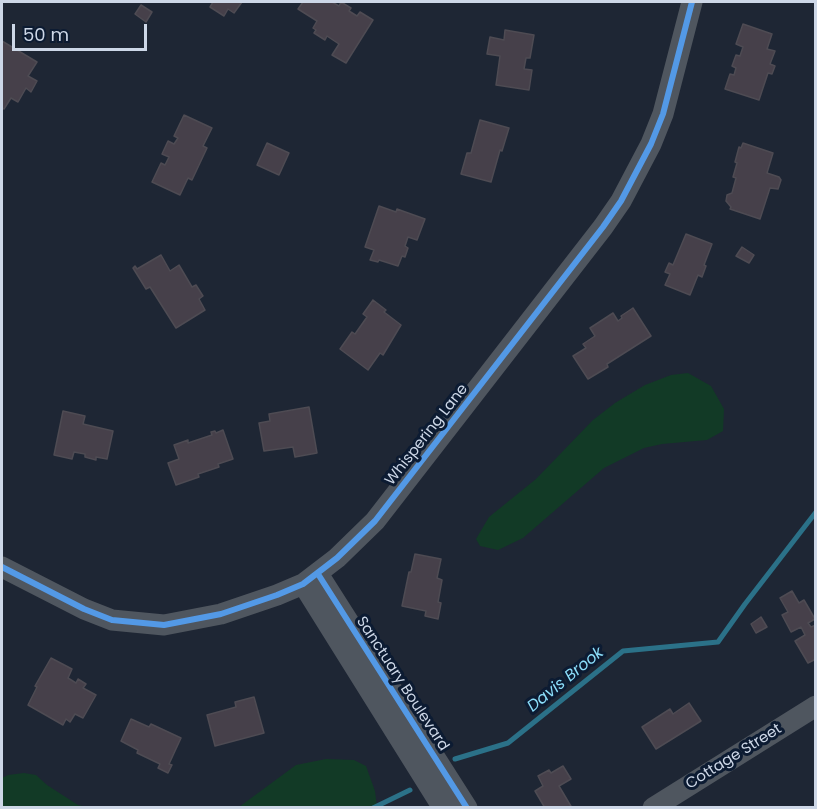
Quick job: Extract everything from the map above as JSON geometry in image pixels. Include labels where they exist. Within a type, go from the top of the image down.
[{"type":"street","name":"Whispering Lane","points":[[2,567],[84,609],[112,620],[137,624],[164,625],[221,614],[259,602],[310,579],[356,541],[375,521],[621,201],[651,144],[663,114],[692,2]]},
{"type":"street","name":"Sanctuary Boulevard","points":[[310,579],[443,807]]},
{"type":"street","name":"Sanctuary Boulevard","points":[[310,579],[466,807]]},
{"type":"street","name":"Cottage Street","points":[[653,807],[816,706]]},
{"type":"green space","points":[[688,373],[711,386],[724,409],[723,431],[707,440],[644,448],[604,468],[523,538],[498,550],[480,546],[476,539],[489,517],[536,479],[593,420],[615,403],[645,385],[671,375]]},
{"type":"green space","points":[[326,759],[354,760],[366,766],[375,791],[377,807],[239,807],[296,765]]},
{"type":"green space","points":[[24,773],[36,775],[78,805],[88,807],[2,807],[2,778]]},
{"type":"building","points":[[213,2],[242,2],[234,13],[228,9],[224,16],[210,7]]},
{"type":"building","points":[[303,2],[332,2],[339,6],[341,2],[351,8],[349,11],[357,16],[360,12],[373,20],[346,63],[332,55],[339,44],[327,36],[325,40],[314,33],[316,30],[313,28],[317,21],[298,9]]},
{"type":"building","points":[[141,5],[152,12],[146,22],[135,14]]},
{"type":"building","points":[[743,24],[772,34],[767,49],[775,51],[770,64],[775,66],[772,74],[768,73],[759,100],[725,89],[730,74],[734,75],[736,68],[732,66],[736,55],[740,56],[743,47],[736,44]]},
{"type":"building","points":[[505,30],[534,35],[530,58],[526,58],[524,69],[532,70],[529,90],[496,85],[500,56],[487,54],[490,37],[504,40]]},
{"type":"building","points":[[2,41],[37,62],[28,76],[37,81],[31,92],[26,88],[18,102],[11,98],[4,109],[2,108]]},
{"type":"building","points":[[184,115],[212,128],[203,146],[207,148],[192,180],[188,178],[180,195],[152,182],[161,163],[165,165],[169,157],[162,154],[168,141],[174,144],[178,138],[174,136]]},
{"type":"building","points":[[480,120],[509,128],[491,182],[461,174],[467,153],[471,153]]},
{"type":"building","points":[[267,143],[289,153],[279,175],[257,165]]},
{"type":"building","points":[[743,143],[773,153],[767,173],[781,180],[778,189],[770,188],[760,219],[730,209],[726,201],[727,195],[732,193],[736,178],[733,177],[737,163],[735,162],[739,147],[741,148]]},
{"type":"building","points":[[379,206],[396,212],[397,209],[425,219],[417,240],[408,237],[405,257],[402,256],[398,266],[379,260],[378,262],[370,260],[374,250],[365,247]]},
{"type":"building","points":[[686,234],[712,244],[702,277],[698,275],[690,295],[665,285],[670,274],[665,272],[669,263],[673,265]]},
{"type":"building","points":[[742,247],[754,255],[749,263],[736,256]]},
{"type":"building","points":[[161,255],[170,271],[179,265],[192,287],[196,285],[203,296],[199,299],[205,310],[176,328],[150,287],[146,289],[133,268],[135,266],[137,269]]},
{"type":"building","points":[[373,300],[401,325],[383,355],[380,353],[368,370],[340,349],[367,317],[363,314]]},
{"type":"building","points":[[633,308],[651,336],[588,379],[573,356],[586,348],[583,344],[595,336],[590,328],[613,313],[618,321],[622,318],[621,316]]},
{"type":"building","points":[[309,407],[317,453],[295,457],[293,447],[264,451],[259,423],[270,421],[269,414]]},
{"type":"building","points":[[63,411],[85,416],[83,424],[113,431],[107,459],[96,457],[96,460],[85,457],[85,454],[74,452],[72,459],[54,455]]},
{"type":"building","points":[[223,430],[233,459],[218,464],[219,467],[198,474],[199,477],[176,485],[168,463],[179,459],[174,445],[188,440],[188,443],[212,435],[211,432],[216,433]]},
{"type":"building","points":[[415,554],[441,559],[437,578],[442,580],[438,619],[425,616],[426,611],[402,606]]},
{"type":"building","points":[[792,591],[799,603],[804,600],[815,619],[808,623],[811,627],[816,625],[816,659],[808,663],[795,641],[805,635],[801,627],[791,632],[782,615],[788,612],[780,598]]},
{"type":"building","points":[[761,617],[767,627],[756,633],[751,624]]},
{"type":"building","points":[[51,658],[72,669],[68,678],[76,683],[78,679],[86,684],[83,688],[96,695],[83,718],[75,714],[70,722],[66,719],[63,725],[28,705],[37,687],[35,686]]},
{"type":"building","points":[[254,697],[264,733],[215,746],[207,715],[236,707],[235,702]]},
{"type":"building","points":[[689,703],[701,721],[656,749],[642,727],[670,709],[673,714]]},
{"type":"building","points":[[131,719],[149,727],[151,724],[181,738],[169,764],[172,765],[168,773],[158,768],[160,764],[137,753],[138,750],[121,741]]},
{"type":"building","points":[[563,766],[571,779],[559,786],[572,808],[545,808],[535,791],[543,786],[538,776],[549,770],[551,773]]},
{"type":"waterway","name":"Davis Brook","points":[[455,759],[508,743],[623,651],[718,642],[816,512]]},
{"type":"waterway","name":"Davis Brook","points":[[373,808],[410,790]]},
{"type":"cycle path","points":[[2,567],[84,609],[112,620],[164,625],[221,614],[277,595],[303,584],[337,558],[375,521],[621,201],[651,144],[663,114],[692,2]]},
{"type":"cycle path","points":[[318,574],[467,808]]}]
